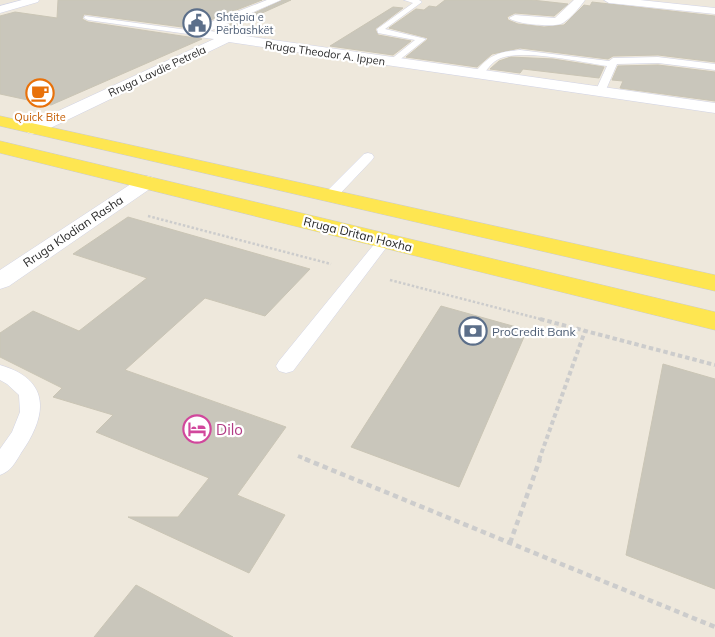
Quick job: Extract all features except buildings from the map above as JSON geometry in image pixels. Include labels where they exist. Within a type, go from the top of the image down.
[{"type":"main road","points":[[0,121],[715,283]]},
{"type":"main road","name":"Rruga Dritan Hoxha","points":[[0,146],[715,321]]},
{"type":"street","points":[[0,10],[34,0]]},
{"type":"street","name":"Rruga Lavdie Petrela","points":[[195,33],[276,0]]},
{"type":"street","points":[[515,18],[547,22],[558,21],[580,0]]},
{"type":"street","points":[[609,0],[715,11]]},
{"type":"street","name":"Rruga Lavdie Petrela","points":[[195,33],[227,38]]},
{"type":"street","name":"Rruga Lavdie Petrela","points":[[34,129],[227,38]]},
{"type":"street","name":"Rruga Theodor A. Ippen","points":[[227,38],[715,108]]},
{"type":"street","name":"Rruga Klodian Rasha","points":[[0,281],[147,182]]},
{"type":"lane","name":"Rruga Theodor A. Ippen","points":[[393,62],[422,39],[381,31],[419,2],[407,0]]},
{"type":"lane","points":[[88,18],[195,33]]},
{"type":"lane","points":[[478,75],[496,56],[511,54],[532,54],[612,64]]},
{"type":"lane","points":[[600,92],[613,61],[658,60],[715,67]]},
{"type":"lane","points":[[330,196],[368,157]]},
{"type":"lane","points":[[286,366],[385,240]]},
{"type":"lane","points":[[0,372],[14,379],[29,393],[30,412],[22,435],[0,466]]},
{"type":"path","points":[[510,543],[585,331]]},
{"type":"path","points":[[298,456],[715,627]]},
{"type":"place","name":"Shtëpia e Përbashkët","points":[[197,23]]},
{"type":"place","name":"Quick Bite","points":[[40,93]]},
{"type":"place","name":"ProCredit Bank","points":[[473,331]]},
{"type":"place","name":"Dilo","points":[[197,429]]}]
